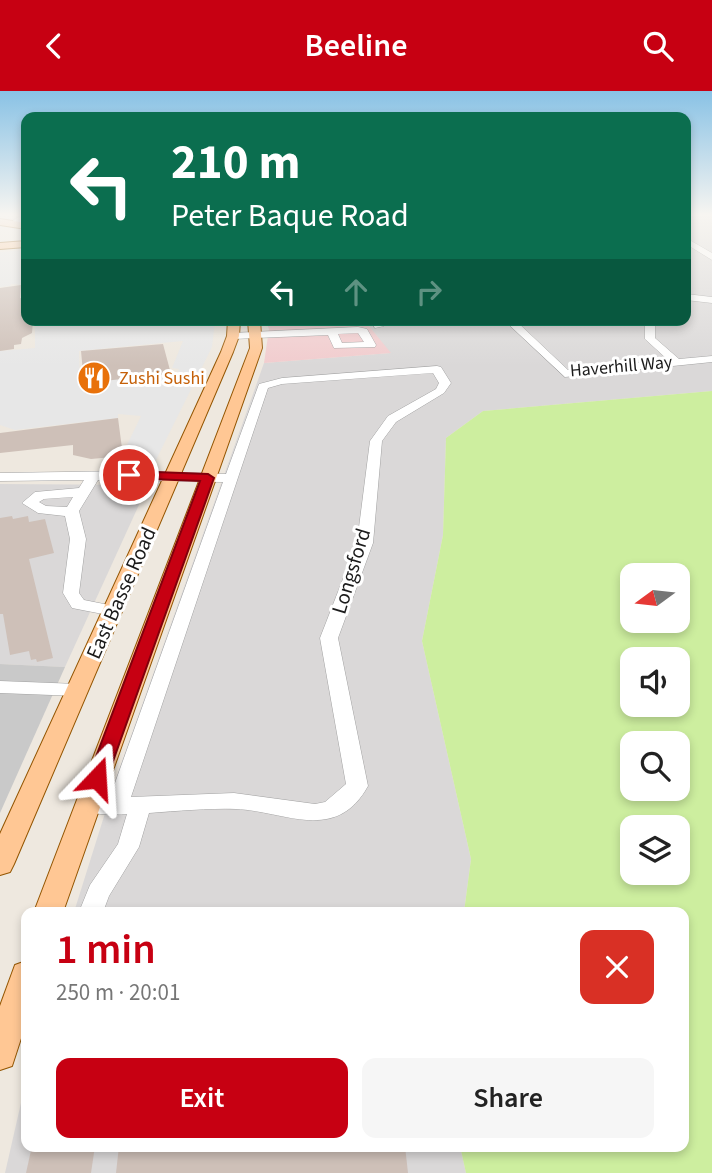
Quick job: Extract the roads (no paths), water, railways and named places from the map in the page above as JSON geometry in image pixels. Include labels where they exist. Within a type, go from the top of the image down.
[{"type":"main road","name":"East Basse Road","points":[[0,864],[172,476],[234,328]]},
{"type":"main road","name":"East Basse Road","points":[[50,907],[262,330]]},
{"type":"main road","points":[[0,1054],[21,990]]},
{"type":"street","points":[[691,298],[712,300]]},
{"type":"street","points":[[691,305],[712,307]]},
{"type":"street","points":[[262,330],[301,326]]},
{"type":"street","points":[[234,328],[332,332],[343,326]]},
{"type":"street","points":[[332,332],[338,346],[370,345],[363,331],[352,326]]},
{"type":"street","name":"Haverhill Way","points":[[515,326],[565,374],[712,359]]},
{"type":"street","points":[[650,326],[650,339],[676,362]]},
{"type":"street","name":"Longsford","points":[[88,804],[117,807],[140,807],[246,802],[321,813],[331,811],[357,786],[330,638],[365,543],[376,441],[393,419],[440,391],[445,383],[437,369],[265,384],[117,807]]},
{"type":"street","points":[[93,476],[72,512],[78,539],[71,585],[73,599],[86,608],[113,611]]},
{"type":"street","points":[[0,477],[232,478]]},
{"type":"street","points":[[72,512],[43,510],[29,503],[40,495],[83,492]]},
{"type":"street","points":[[0,687],[78,690]]},
{"type":"street","points":[[92,907],[98,892],[128,847],[140,807]]},
{"type":"place","name":"Zushi Sushi","points":[[94,378]]}]
